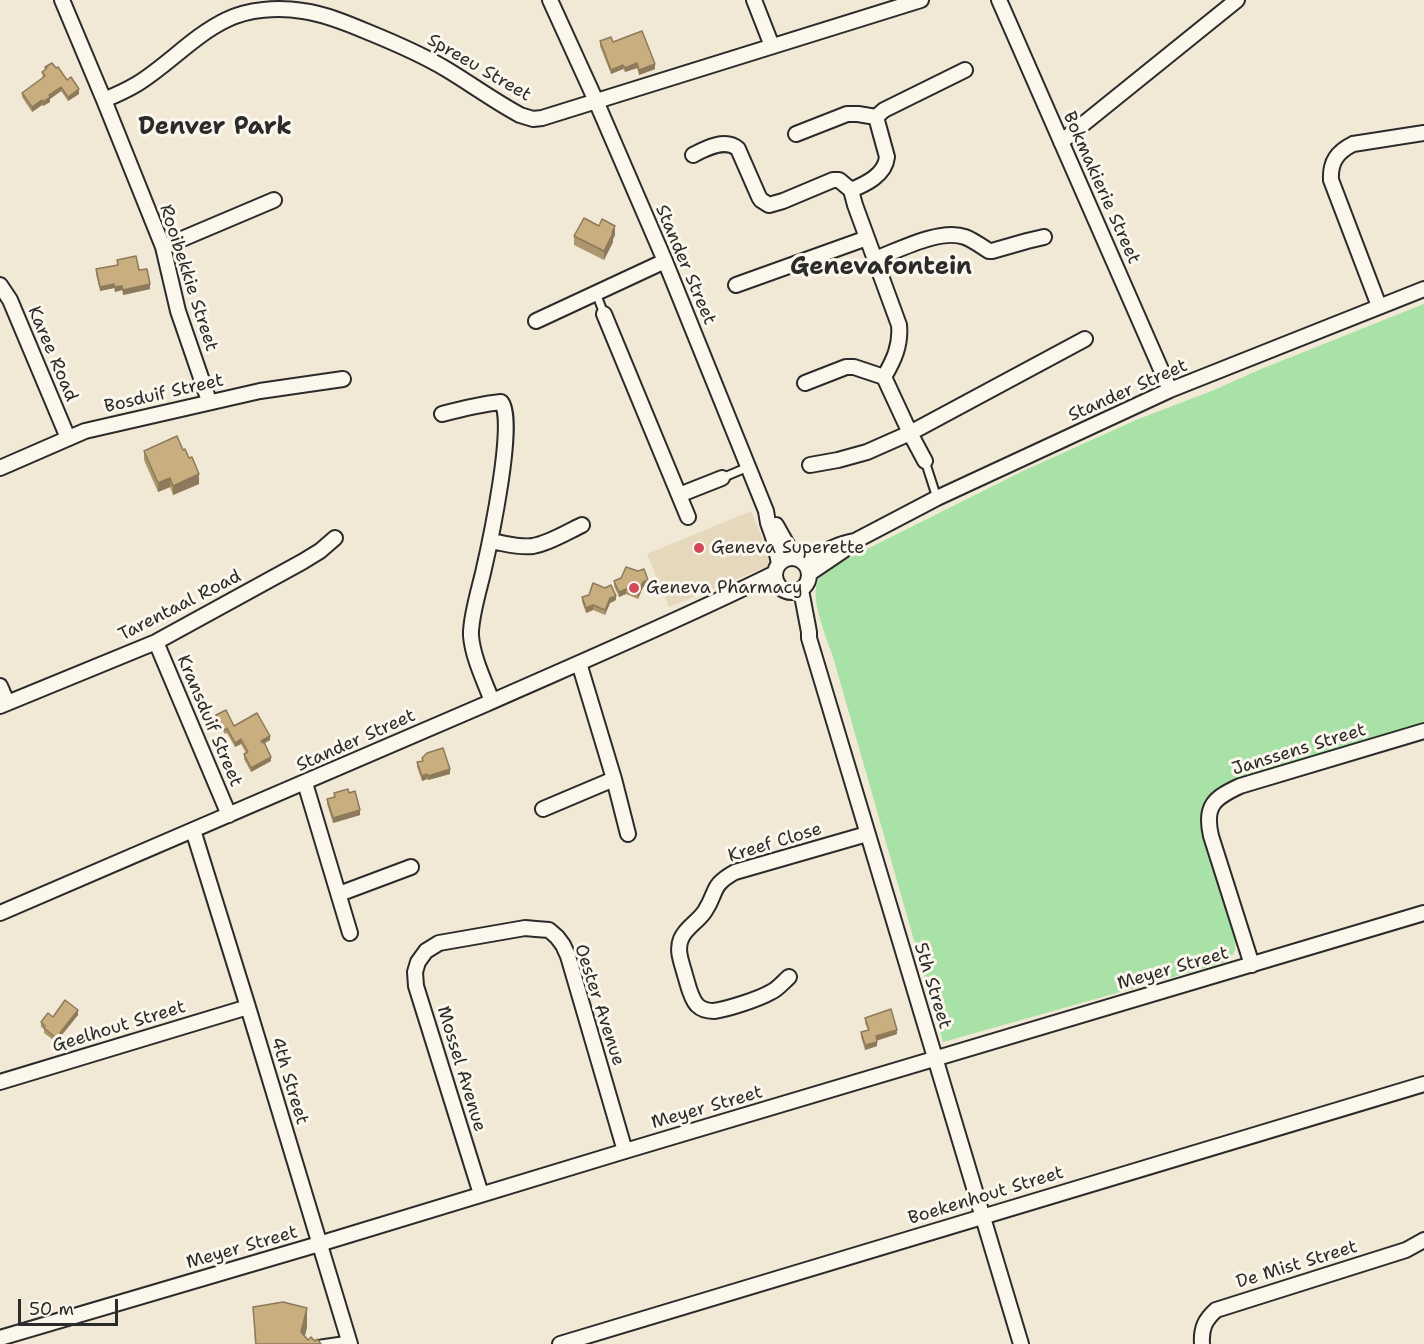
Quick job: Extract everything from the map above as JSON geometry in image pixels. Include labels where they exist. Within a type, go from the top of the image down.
[{"type":"street","name":"Rooibekkie Street","points":[[62,0],[163,247],[178,311],[209,401]]},
{"type":"street","name":"Stander Street","points":[[0,913],[305,783],[725,599],[784,581],[766,511],[665,261],[550,0]]},
{"type":"street","points":[[754,0],[772,46]]},
{"type":"street","name":"Spreeu Street","points":[[104,100],[139,83],[217,24],[247,13],[285,9],[302,10],[324,16],[416,52],[510,110],[533,119],[545,118],[921,0]]},
{"type":"street","name":"Bokmakierie Street","points":[[999,0],[1170,390]]},
{"type":"street","points":[[1061,142],[1236,0]]},
{"type":"street","points":[[876,117],[884,110],[965,70]]},
{"type":"street","points":[[796,134],[847,114],[876,117]]},
{"type":"street","points":[[851,190],[875,177],[886,162],[887,157],[876,117]]},
{"type":"street","points":[[1379,306],[1331,180],[1330,171],[1337,155],[1353,144],[1424,133]]},
{"type":"street","points":[[693,154],[705,148],[726,143],[733,144],[738,149],[759,197],[769,205],[833,180],[851,190],[899,331],[894,360],[884,377]]},
{"type":"street","points":[[163,247],[274,200]]},
{"type":"street","points":[[875,259],[946,234],[964,237],[992,252],[1044,237]]},
{"type":"street","points":[[736,285],[867,238]]},
{"type":"street","points":[[536,321],[665,261]]},
{"type":"street","name":"Karee Road","points":[[0,285],[10,300],[68,438]]},
{"type":"street","name":"Stander Street","points":[[766,511],[803,564],[828,550],[855,541],[937,498],[1170,390],[1424,289]]},
{"type":"street","points":[[604,314],[688,517]]},
{"type":"street","points":[[810,465],[858,455],[910,434],[1085,339]]},
{"type":"street","points":[[805,383],[846,367],[854,367],[884,377],[925,461]]},
{"type":"street","name":"Bosduif Street","points":[[0,468],[85,431],[209,401],[344,379]]},
{"type":"street","points":[[442,414],[501,402],[505,408],[505,441],[498,495],[471,634],[475,654],[492,701]]},
{"type":"street","points":[[679,495],[722,478]]},
{"type":"street","points":[[490,541],[515,546],[534,546],[582,525]]},
{"type":"street","name":"Tarentaal Road","points":[[4,704],[156,642],[302,562],[335,538]]},
{"type":"street","points":[[789,558],[803,564],[809,580],[806,586],[784,581],[789,558]]},
{"type":"street","name":"5th Street","points":[[784,581],[808,638],[1021,1344]]},
{"type":"street","name":"Kransduif Street","points":[[156,642],[229,815]]},
{"type":"street","points":[[579,663],[614,778],[628,834]]},
{"type":"street","points":[[0,686],[4,704]]},
{"type":"street","name":"Janssens Street","points":[[1252,965],[1211,836],[1208,822],[1214,803],[1225,793],[1240,786],[1424,731]]},
{"type":"street","points":[[543,809],[614,778]]},
{"type":"street","points":[[305,783],[351,933]]},
{"type":"street","name":"4th Street","points":[[193,830],[349,1342]]},
{"type":"street","name":"Kreef Close","points":[[789,977],[774,991],[756,999],[714,1011],[705,1010],[698,1006],[692,998],[678,946],[688,928],[706,910],[721,880],[735,872],[867,834]]},
{"type":"street","points":[[339,894],[411,867]]},
{"type":"street","name":"Meyer Street","points":[[0,1338],[1424,913]]},
{"type":"street","name":"Oester Avenue","points":[[423,954],[439,943],[525,928],[549,930],[563,945],[568,956],[625,1151]]},
{"type":"street","name":"Mossel Avenue","points":[[423,954],[415,972],[416,986],[481,1194]]},
{"type":"street","name":"Geelhout Street","points":[[0,1082],[248,1007]]},
{"type":"street","name":"Boekenhout Street","points":[[560,1344],[1424,1084]]},
{"type":"street","name":"De Mist Street","points":[[1202,1344],[1207,1318],[1216,1310],[1406,1250],[1424,1240]]},
{"type":"lane","points":[[596,293],[604,314]]},
{"type":"lane","points":[[925,461],[937,498]]},
{"type":"lane","points":[[722,478],[748,467]]},
{"type":"lane","points":[[321,1344],[349,1342]]},
{"type":"shaded area","points":[[751,511],[773,564],[669,607],[647,554]]},
{"type":"green space","points":[[1424,304],[1424,725],[1224,785],[1211,796],[1205,804],[1201,820],[1235,936],[1234,952],[1223,963],[943,1042],[817,606],[816,586],[819,579],[833,566],[1023,471],[1136,420]]},
{"type":"building","points":[[642,31],[655,64],[639,70],[637,63],[611,70],[600,41],[611,37],[613,42]]},
{"type":"building","points":[[52,63],[56,68],[58,67],[67,80],[71,77],[79,89],[68,97],[61,87],[43,102],[42,100],[32,107],[22,93],[45,76],[42,72]]},
{"type":"building","points":[[584,218],[599,226],[602,219],[615,226],[604,251],[574,236]]},
{"type":"building","points":[[136,256],[139,270],[147,269],[150,284],[123,290],[122,286],[115,287],[114,284],[100,287],[96,269],[118,265],[117,260]]},
{"type":"building","points":[[177,436],[183,450],[185,449],[189,458],[192,457],[199,474],[173,486],[170,478],[158,483],[144,451]]},
{"type":"building","points":[[626,567],[638,571],[644,569],[648,580],[643,582],[638,594],[626,589],[619,592],[614,581],[621,578]]},
{"type":"building","points":[[593,583],[605,588],[611,585],[616,596],[610,598],[605,610],[593,605],[586,608],[582,597],[589,595]]},
{"type":"building","points":[[226,710],[234,726],[257,713],[270,736],[261,741],[264,742],[271,757],[251,768],[244,754],[248,752],[241,739],[235,743],[227,728],[225,730],[216,715]]},
{"type":"building","points":[[443,748],[450,769],[422,776],[417,762],[423,761],[422,758],[427,753]]},
{"type":"building","points":[[348,789],[349,793],[355,791],[360,810],[333,818],[327,799],[335,797],[334,793]]},
{"type":"building","points":[[65,1000],[78,1010],[56,1038],[44,1028],[41,1022],[48,1013],[53,1017]]},
{"type":"building","points":[[891,1009],[897,1030],[876,1036],[877,1042],[865,1045],[861,1032],[869,1030],[865,1018]]},
{"type":"building","points":[[283,1302],[307,1308],[301,1332],[308,1340],[311,1337],[315,1341],[317,1339],[321,1344],[256,1344],[253,1307]]},
{"type":"place","name":"Geneva Superette","points":[[699,548]]},
{"type":"place","name":"Geneva Pharmacy","points":[[634,588]]},
{"type":"district","name":"Denver Park","points":[[215,128]]},
{"type":"district","name":"Genevafontein","points":[[881,268]]}]
